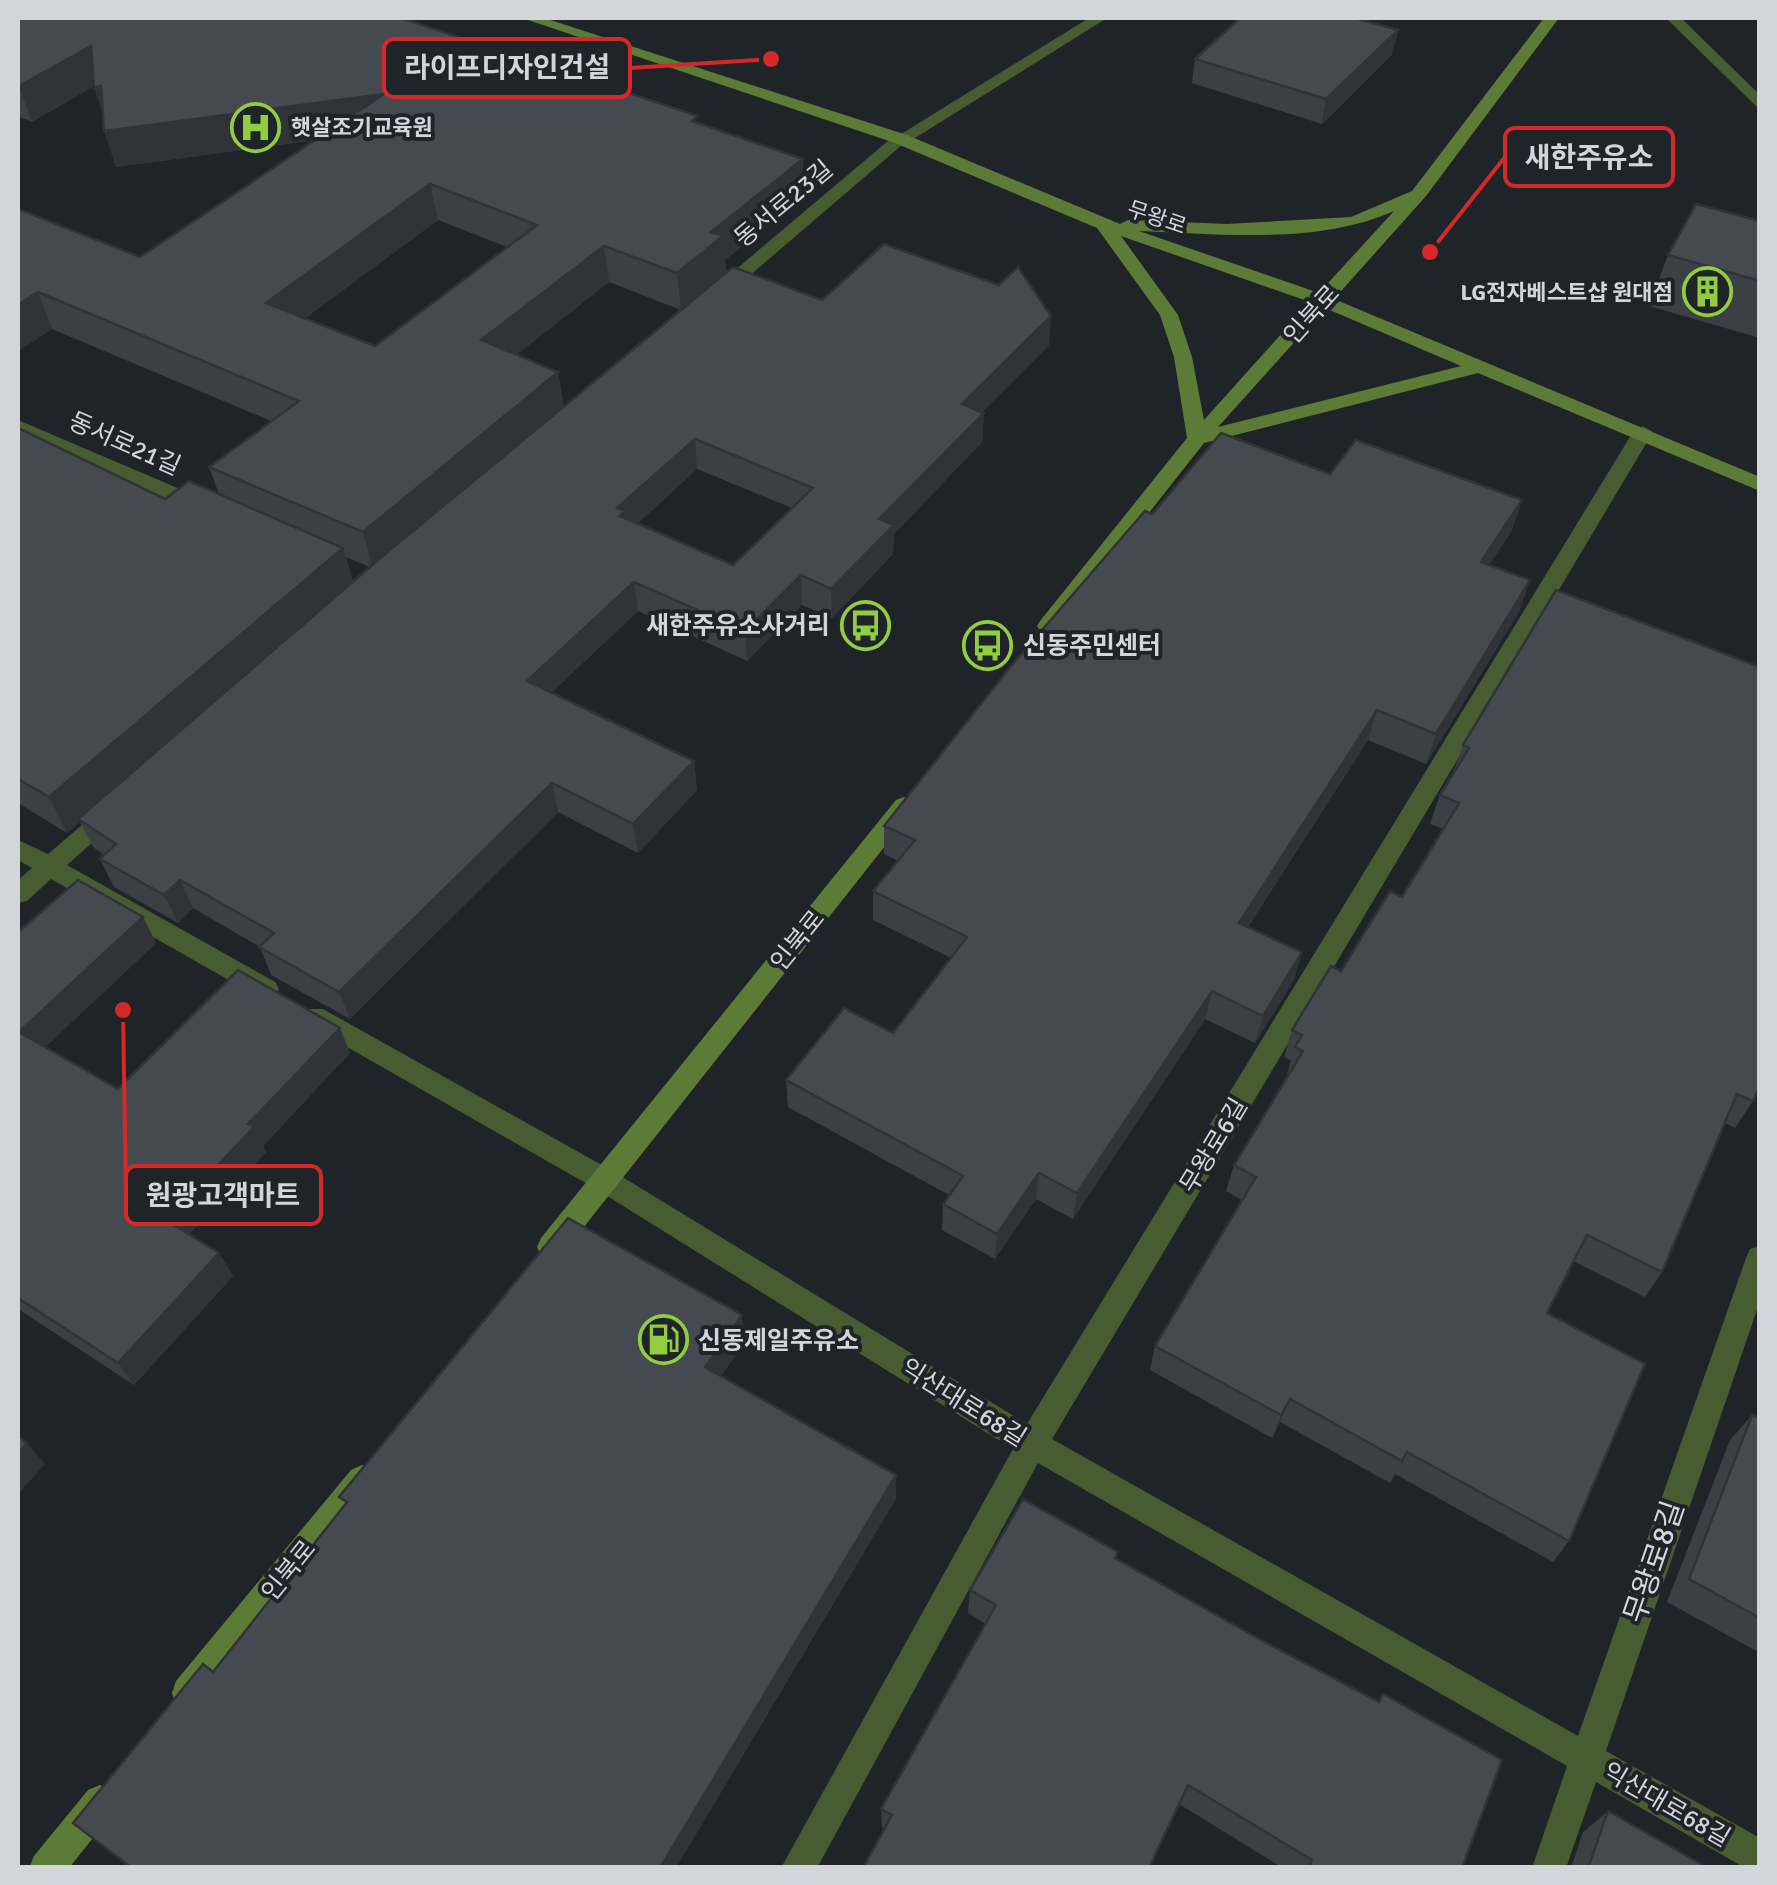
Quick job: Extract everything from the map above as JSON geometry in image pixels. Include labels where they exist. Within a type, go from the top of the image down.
[{"type":"street","name":"무왕로","points":[[530,18],[901,139],[1103,224],[1324,301],[1643,432],[1760,485]]},
{"type":"street","name":"동서로23길","points":[[706,304],[901,139],[1099,18]]},
{"type":"street","name":"인북로","points":[[1036,640],[1196,440],[1420,192],[1552,18]]},
{"type":"street","points":[[1673,18],[1760,105]]},
{"type":"street","points":[[1103,224],[1228,228],[1354,222],[1420,192]]},
{"type":"street","points":[[1103,224],[1169,314],[1184,357],[1196,440],[1482,366]]},
{"type":"street","name":"동서로21길","points":[[18,426],[214,512]]},
{"type":"street","name":"무왕로6길","points":[[798,1868],[1032,1444],[1643,432]]},
{"type":"street","name":"인북로","points":[[531,1272],[926,779]]},
{"type":"street","points":[[18,894],[124,802]]},
{"type":"street","name":"익산대로68길","points":[[18,849],[606,1181],[1032,1444],[1760,1857]]},
{"type":"street","name":"무왕로8길","points":[[1549,1868],[1760,1258]]},
{"type":"street","name":"인북로","points":[[170,1715],[382,1456]]},
{"type":"street","points":[[46,1868],[121,1776]]},
{"type":"building","points":[[18,18],[401,18],[698,116],[692,121],[803,159],[711,232],[723,236],[677,273],[604,246],[481,340],[558,372],[363,532],[209,467],[299,401],[38,292],[18,305],[18,209],[140,257],[384,94],[104,131],[101,86],[94,88],[91,46],[18,86]],"holes":[[[430,184],[537,225],[375,346],[266,303]]]},
{"type":"building","points":[[1240,18],[1355,18],[1398,30],[1326,99],[1195,59]]},
{"type":"building","points":[[1696,204],[1760,221],[1760,281],[1668,255]]},
{"type":"building","points":[[884,244],[999,285],[1018,267],[1051,316],[962,404],[984,413],[879,519],[894,525],[831,589],[801,575],[745,631],[634,582],[527,681],[694,761],[633,824],[552,783],[339,992],[259,947],[274,933],[180,880],[164,895],[100,859],[116,844],[78,819],[378,560],[733,267],[822,300]],"holes":[[[695,439],[813,488],[733,565],[620,516],[625,511],[617,508]]]},
{"type":"building","points":[[18,428],[165,499],[189,481],[343,548],[49,797],[18,779]]},
{"type":"building","points":[[1221,433],[1330,474],[1356,440],[1522,500],[1481,562],[1530,580],[1436,734],[1377,710],[1239,923],[1302,952],[1263,1016],[1212,991],[1077,1193],[1039,1173],[997,1234],[943,1204],[963,1176],[786,1080],[844,1008],[893,1033],[967,937],[873,891],[915,840],[884,826],[1011,666],[1145,511],[1152,514]]},
{"type":"building","points":[[1556,590],[1760,667],[1760,1086],[1753,1101],[1737,1094],[1662,1272],[1587,1235],[1547,1313],[1645,1364],[1569,1541],[1407,1452],[1402,1461],[1290,1399],[1281,1415],[1155,1346],[1256,1177],[1234,1165],[1303,1051],[1295,1047],[1302,1035],[1292,1030],[1331,966],[1341,971],[1390,891],[1402,897],[1459,803],[1440,795],[1469,748],[1463,745]]},
{"type":"building","points":[[78,880],[143,917],[19,1032],[118,1089],[238,970],[340,1028],[248,1124],[254,1127],[166,1220],[219,1253],[118,1363],[18,1298],[18,932]]},
{"type":"building","points":[[568,1218],[742,1315],[705,1367],[896,1475],[660,1868],[132,1868],[73,1823],[203,1664],[213,1672],[347,1502],[339,1497]]},
{"type":"building","points":[[1752,1415],[1760,1418],[1760,1618],[1689,1579]]},
{"type":"building","points":[[18,1437],[27,1443],[18,1453]]},
{"type":"building","points":[[1023,1499],[1118,1552],[1115,1558],[1261,1640],[1379,1702],[1383,1694],[1502,1760],[1462,1868],[1309,1868],[1312,1860],[1188,1785],[1149,1868],[863,1868],[892,1815],[881,1809],[996,1605],[970,1590]]},
{"type":"building","points":[[1608,1811],[1708,1868],[1588,1868]]},
{"type":"place","name":"라이프디자인건설","points":[[771,59]]},
{"type":"place","name":"햇살조기교육원","points":[[256,127]]},
{"type":"place","name":"새한주유소","points":[[1430,252]]},
{"type":"place","name":"LG전자베스트샵 원대점","points":[[1708,292]]},
{"type":"place","name":"새한주유소사거리","points":[[865,625]]},
{"type":"place","name":"신동주민센터","points":[[988,645]]},
{"type":"place","name":"원광고객마트","points":[[123,1010]]},
{"type":"place","name":"신동제일주유소","points":[[663,1340]]}]
